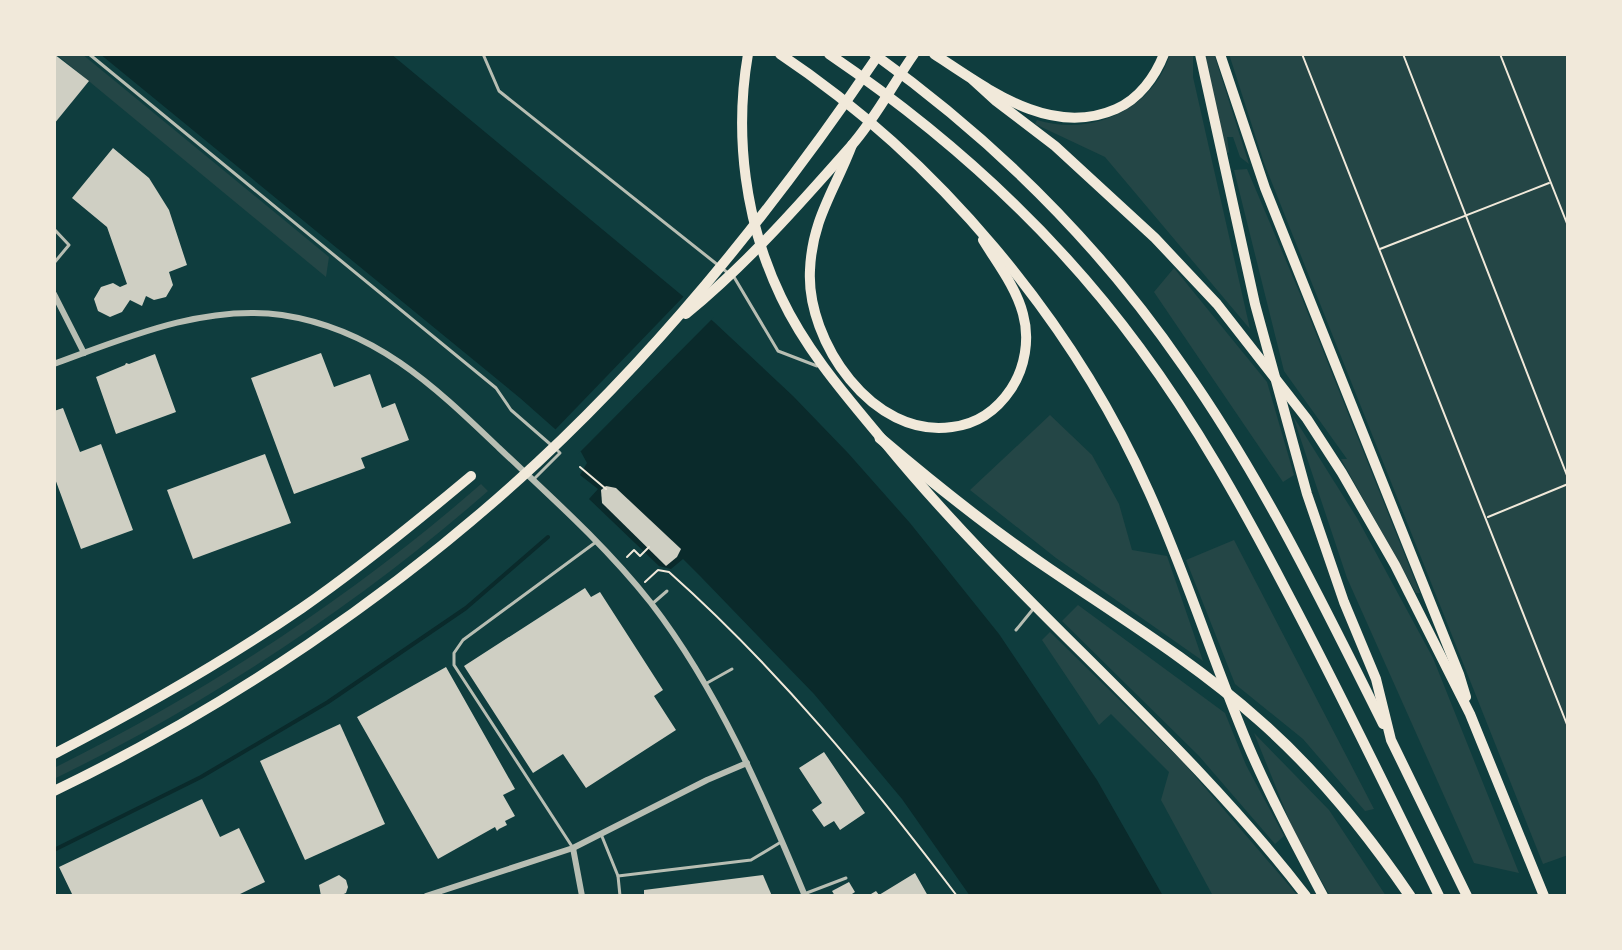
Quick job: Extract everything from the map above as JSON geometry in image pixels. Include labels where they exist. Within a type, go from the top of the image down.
[{"type":"highway","points":[[780,54],[891,141],[996,247],[1027,285],[1098,392],[1149,491],[1262,776],[1323,896]]},
{"type":"highway","points":[[829,54],[910,111],[985,176],[1057,248],[1129,333],[1186,414],[1238,500],[1439,896]]},
{"type":"highway","points":[[54,791],[189,719],[274,666],[397,579],[498,499],[587,414],[666,330],[778,196],[831,126],[877,54],[945,107],[1015,169],[1087,243],[1157,329],[1207,401],[1305,572],[1467,896]]},
{"type":"highway","points":[[666,330],[724,283],[852,145],[914,54]]},
{"type":"highway","points":[[934,54],[973,80],[1118,201],[1217,304],[1287,391],[1326,447],[1395,565],[1470,714],[1544,896]]},
{"type":"highway","points":[[973,80],[1041,114],[1056,118],[1089,118],[1121,107],[1131,99],[1149,82],[1164,54]]},
{"type":"highway","points":[[1200,54],[1242,251],[1294,453],[1328,558],[1376,679],[1391,740]]},
{"type":"highway","points":[[1220,54],[1265,188],[1459,674],[1470,714]]},
{"type":"highway","points":[[748,57],[743,138],[747,184],[756,229],[782,299],[823,368],[930,498],[1211,782],[1306,896]]},
{"type":"highway","points":[[852,145],[823,206],[811,252],[811,296],[818,324],[843,372],[862,394],[900,419],[926,427],[946,428],[969,423],[994,409],[1014,384],[1026,349],[1025,323],[1017,297],[973,224]]},
{"type":"highway","points":[[880,438],[992,528],[1201,672],[1260,720],[1330,793],[1410,896]]},
{"type":"highway","points":[[54,754],[183,683],[303,607],[390,543],[471,476]]},
{"type":"street","points":[[54,294],[84,353]]},
{"type":"street","points":[[54,364],[146,331],[215,315],[249,313],[307,320],[347,332],[399,362],[440,394],[533,480],[597,542],[652,604],[704,685],[747,763],[804,895]]},
{"type":"street","points":[[426,896],[573,848],[747,763]]},
{"type":"street","points":[[573,848],[582,896]]},
{"type":"lane","points":[[89,54],[496,388],[511,410],[560,453],[533,480]]},
{"type":"lane","points":[[483,54],[499,91],[737,280],[778,351],[823,368]]},
{"type":"lane","points":[[54,229],[69,245],[54,263]]},
{"type":"lane","points":[[573,848],[454,665],[454,653],[463,640],[597,542]]},
{"type":"lane","points":[[652,604],[667,591]]},
{"type":"lane","points":[[1016,630],[1037,606]]},
{"type":"lane","points":[[704,685],[732,669]]},
{"type":"lane","points":[[601,834],[618,876],[620,896]]},
{"type":"lane","points":[[618,876],[751,860],[781,842]]},
{"type":"lane","points":[[804,895],[846,878]]},
{"type":"path","points":[[1302,54],[1568,727]]},
{"type":"path","points":[[1403,54],[1568,478]]},
{"type":"path","points":[[1500,54],[1568,226]]},
{"type":"path","points":[[1378,250],[1551,183]]},
{"type":"path","points":[[580,467],[606,489]]},
{"type":"path","points":[[1486,518],[1568,484]]},
{"type":"path","points":[[634,550],[640,556],[649,547]]},
{"type":"path","points":[[639,589],[658,570],[669,572],[726,623],[807,709],[890,808],[957,896]]},
{"type":"shaded area","points":[[56,54],[82,54],[329,257],[326,277]]},
{"type":"shaded area","points":[[100,54],[391,54],[714,322],[848,453],[910,523],[999,634],[1097,780],[1163,896],[970,896],[902,799],[814,694],[683,559],[671,569],[659,566],[589,499],[598,489],[580,475],[587,463],[581,452],[520,398]]},
{"type":"shaded area","points":[[1170,54],[1193,54],[1193,77],[1250,329],[1105,157],[1035,124],[1037,120],[1078,125],[1117,114],[1135,104],[1150,90],[1162,74]]},
{"type":"shaded area","points":[[1205,54],[1214,54],[1249,164],[1240,157],[1233,137],[1227,137],[1229,152],[1225,155]]},
{"type":"shaded area","points":[[1229,54],[1568,54],[1568,855],[1543,864],[1264,163]]},
{"type":"shaded area","points":[[1247,169],[1420,593],[1416,593],[1341,459],[1347,459],[1284,371],[1234,170]]},
{"type":"shaded area","points":[[1174,268],[1267,382],[1294,475],[1283,482],[1154,292]]},
{"type":"shaded area","points":[[1050,415],[1092,455],[1119,504],[1132,550],[1167,556],[1203,661],[1056,558],[970,490]]},
{"type":"shaded area","points":[[1293,416],[1357,518],[1433,658],[1519,873],[1474,863],[1347,578]]},
{"type":"shaded area","points":[[481,484],[488,491],[334,612],[225,685],[54,779],[54,768],[222,675],[330,603],[432,526]]},
{"type":"shaded area","points":[[1234,540],[1374,809],[1365,811],[1303,739],[1235,684],[1186,560]]},
{"type":"shaded area","points":[[1078,605],[1225,713],[1246,765],[1284,836],[1275,844],[1199,756],[1062,621]]},
{"type":"shaded area","points":[[1050,632],[1183,762],[1298,896],[1213,896],[1161,800],[1169,772],[1111,714],[1099,725],[1042,640]]},
{"type":"shaded area","points":[[1254,733],[1329,810],[1386,896],[1330,896],[1294,832]]},
{"type":"pier","points":[[687,293],[714,317],[578,454],[553,432]]},
{"type":"building","points":[[54,54],[89,81],[54,124]]},
{"type":"building","points":[[113,148],[149,178],[169,210],[187,265],[169,272],[173,285],[166,297],[154,300],[146,296],[142,306],[130,300],[122,312],[110,317],[98,311],[94,299],[101,287],[113,283],[120,287],[127,284],[107,227],[72,198]]},
{"type":"building","points":[[321,353],[334,387],[370,374],[382,408],[395,403],[409,440],[361,458],[365,468],[294,494],[251,378]]},
{"type":"building","points":[[155,354],[176,412],[116,434],[96,377]]},
{"type":"building","points":[[63,408],[80,452],[101,444],[133,530],[81,549],[54,476],[54,411]]},
{"type":"building","points":[[265,454],[291,523],[193,559],[167,490]]},
{"type":"building","points":[[606,486],[616,488],[681,549],[677,557],[666,566],[602,503],[601,490]]},
{"type":"building","points":[[585,588],[591,597],[600,592],[663,690],[654,696],[676,730],[586,788],[563,754],[533,773],[464,666]]},
{"type":"building","points":[[446,667],[515,789],[503,795],[515,816],[505,821],[507,825],[497,831],[495,827],[438,859],[357,717]]},
{"type":"building","points":[[340,724],[385,824],[305,860],[260,761]]},
{"type":"building","points":[[824,752],[865,813],[840,830],[834,821],[824,827],[812,810],[822,803],[799,768]]},
{"type":"building","points":[[202,799],[220,837],[239,828],[265,882],[236,896],[73,896],[59,867]]},
{"type":"building","points":[[915,873],[928,896],[873,896],[871,894],[876,891],[879,895]]},
{"type":"building","points":[[339,875],[346,880],[346,893],[321,896],[319,885]]},
{"type":"building","points":[[763,875],[772,896],[644,896],[644,890]]},
{"type":"building","points":[[849,882],[855,892],[849,896],[835,896],[832,891]]},
{"type":"waterway","points":[[54,850],[201,777],[328,702],[466,608],[548,537]]}]
